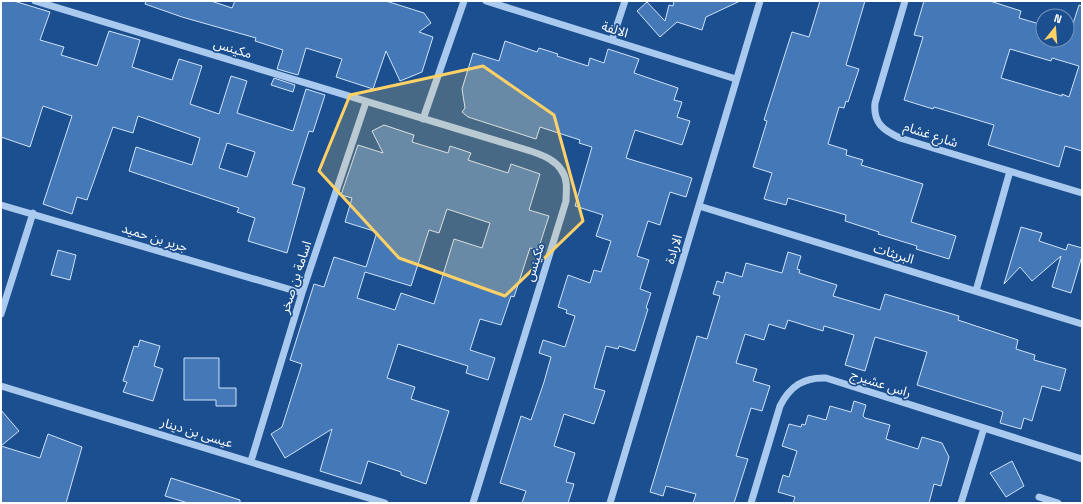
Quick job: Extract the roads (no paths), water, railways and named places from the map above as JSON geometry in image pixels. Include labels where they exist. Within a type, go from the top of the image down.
[{"type":"street","name":"مكينس","points":[[35,1],[544,156],[560,167],[566,181],[566,201],[472,503]]},
{"type":"street","points":[[423,119],[464,1]]},
{"type":"street","name":"الالفة","points":[[486,1],[736,79]]},
{"type":"street","points":[[612,40],[625,1]]},
{"type":"street","name":"الارادة","points":[[610,503],[760,1]]},
{"type":"street","name":"شارع غشام","points":[[905,1],[875,103],[874,114],[878,123],[888,132],[900,138],[1082,193]]},
{"type":"street","name":"اسامة بن صخر","points":[[251,461],[302,293],[366,102]]},
{"type":"street","points":[[976,291],[1010,171]]},
{"type":"street","name":"جرير بن حميد","points":[[1,205],[33,213],[302,293]]},
{"type":"street","name":"البريثات","points":[[698,206],[1082,324]]},
{"type":"street","points":[[1,314],[33,213]]},
{"type":"street","name":"راس عشيرج","points":[[751,503],[780,406],[785,395],[793,386],[803,380],[815,377],[826,378],[1082,459]]},
{"type":"street","name":"عيسى بن دينار","points":[[1,386],[385,503]]},
{"type":"street","points":[[961,503],[984,428]]},
{"type":"street","points":[[1039,497],[1058,503]]}]
